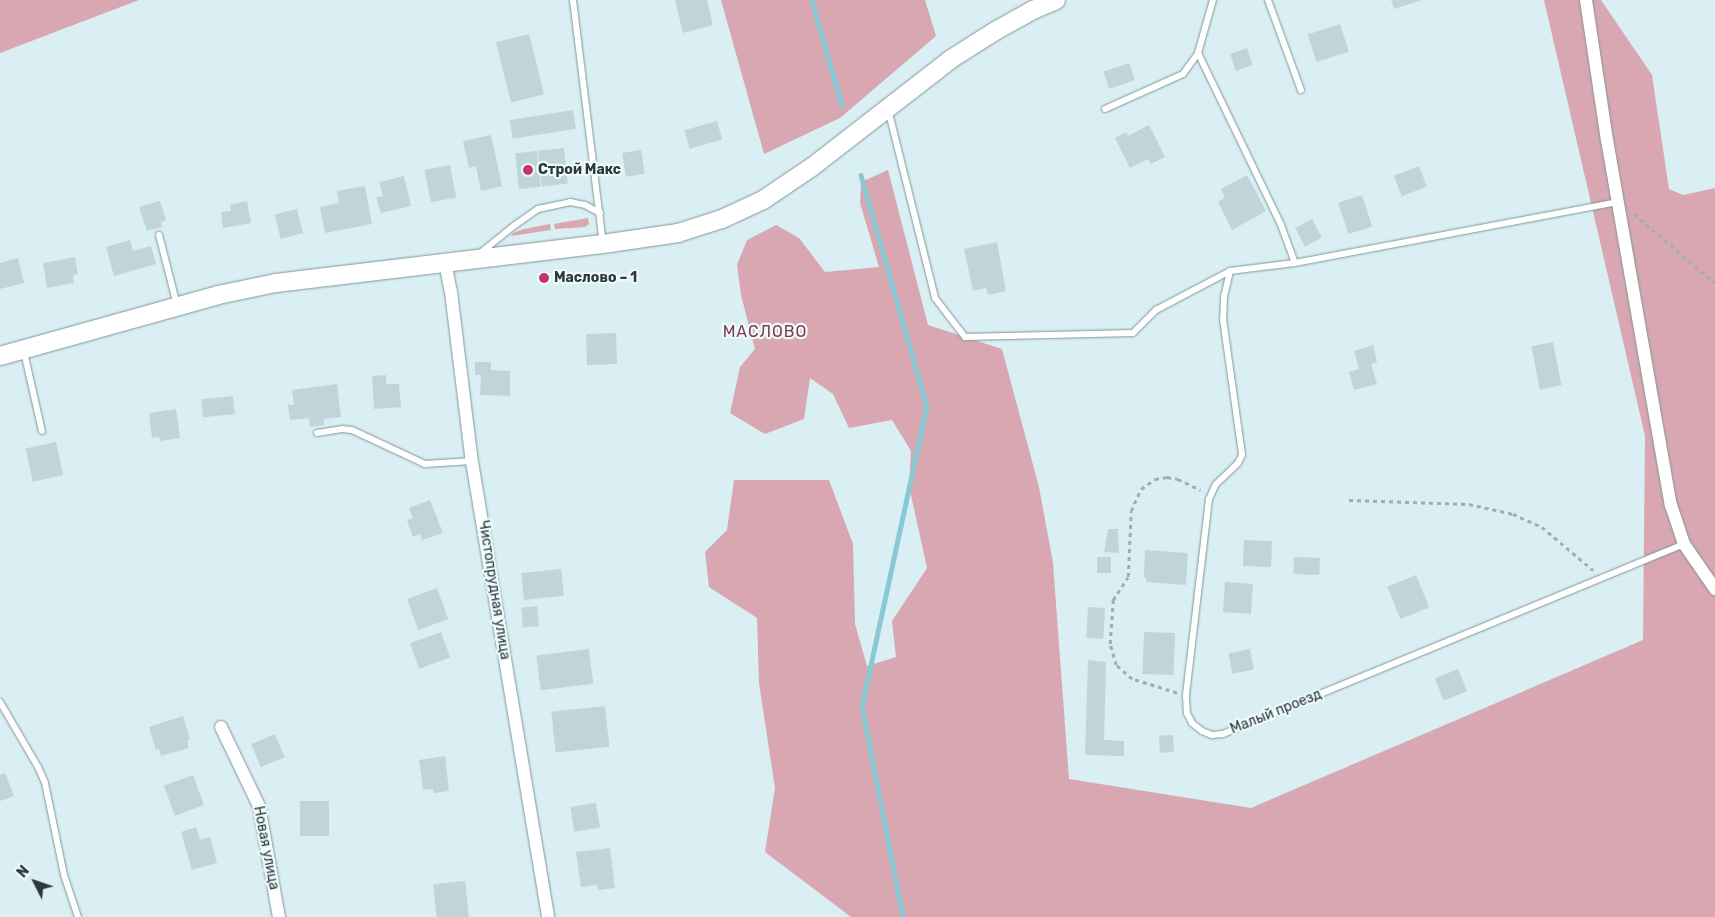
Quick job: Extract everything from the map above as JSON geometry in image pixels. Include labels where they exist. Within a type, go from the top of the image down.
[{"type":"main road","points":[[0,356],[177,306],[276,283],[603,244],[678,233],[722,218],[763,200],[812,167],[958,54],[1034,10],[1056,0]]},
{"type":"street","points":[[1586,0],[1607,140],[1671,505],[1684,544],[1715,589]]},
{"type":"street","name":"Чистопрудная улица","points":[[445,262],[451,292],[459,373],[472,461],[548,917]]},
{"type":"street","name":"Новая улица","points":[[221,727],[259,806],[279,917]]},
{"type":"lane","points":[[573,0],[603,244]]},
{"type":"lane","points":[[1105,109],[1180,75],[1198,52],[1213,0]]},
{"type":"lane","points":[[1268,0],[1301,90]]},
{"type":"lane","points":[[1198,52],[1281,225],[1295,263]]},
{"type":"lane","points":[[888,108],[935,298],[965,337],[1133,333],[1156,310],[1230,271],[1295,263],[1619,202]]},
{"type":"lane","points":[[474,258],[514,225],[538,209],[570,202],[585,205],[600,213]]},
{"type":"lane","points":[[159,236],[177,306]]},
{"type":"lane","points":[[1210,495],[1216,484],[1238,463],[1242,455],[1223,319],[1224,296],[1230,271]]},
{"type":"lane","points":[[23,349],[42,431]]},
{"type":"lane","points":[[317,433],[342,429],[352,430],[425,464],[472,461]]},
{"type":"lane","name":"Малый проезд","points":[[1210,495],[1186,696],[1187,714],[1196,726],[1206,733],[1223,734],[1684,544]]},
{"type":"lane","points":[[0,702],[38,767],[45,783],[64,874],[78,917]]},
{"type":"path","points":[[1619,202],[1715,283]]},
{"type":"path","points":[[1186,696],[1132,679],[1118,667],[1110,650],[1113,600],[1128,577],[1131,511],[1141,489],[1161,477],[1172,477],[1210,495]]},
{"type":"path","points":[[1349,500],[1469,504],[1513,514],[1542,527],[1602,578]]},
{"type":"shaded area","points":[[0,0],[139,0],[0,53]]},
{"type":"shaded area","points":[[721,0],[925,0],[936,36],[840,118],[764,154]]},
{"type":"shaded area","points":[[1544,0],[1601,0],[1652,75],[1669,189],[1683,195],[1715,188],[1715,917],[851,917],[765,852],[775,788],[759,683],[757,618],[709,587],[705,552],[727,530],[734,480],[829,480],[853,544],[855,624],[867,666],[896,657],[892,621],[927,568],[909,486],[911,451],[892,420],[849,428],[833,394],[810,378],[804,419],[765,434],[730,413],[740,367],[755,349],[741,295],[737,265],[747,240],[776,225],[799,238],[825,272],[879,267],[860,203],[861,182],[888,170],[928,325],[1002,349],[1039,487],[1053,563],[1069,779],[1251,808],[1643,640],[1645,436]]},
{"type":"shaded area","points":[[588,218],[589,224],[585,227],[555,229],[554,224]]},
{"type":"shaded area","points":[[550,224],[551,230],[511,236],[513,233],[524,229]]},
{"type":"building","points":[[675,0],[707,0],[713,25],[683,33]]},
{"type":"building","points":[[1391,0],[1422,0],[1394,9]]},
{"type":"building","points":[[1340,24],[1349,52],[1317,62],[1308,35]]},
{"type":"building","points":[[529,34],[544,94],[511,102],[496,42]]},
{"type":"building","points":[[1247,48],[1253,65],[1236,71],[1230,54]]},
{"type":"building","points":[[1129,63],[1135,80],[1109,89],[1103,72]]},
{"type":"building","points":[[573,110],[576,129],[513,139],[510,120]]},
{"type":"building","points":[[717,121],[722,139],[690,149],[684,130]]},
{"type":"building","points":[[1149,125],[1165,157],[1151,164],[1148,159],[1130,168],[1115,138],[1126,132],[1128,136]]},
{"type":"building","points":[[491,135],[502,186],[481,191],[476,166],[469,168],[463,141]]},
{"type":"building","name":"Строй Макс","points":[[564,148],[568,184],[542,187],[538,151]]},
{"type":"building","points":[[641,150],[645,174],[626,177],[622,153]]},
{"type":"building","name":"Строй Макс","points":[[537,151],[541,187],[519,189],[515,153]]},
{"type":"building","points":[[450,165],[456,197],[431,202],[424,170]]},
{"type":"building","points":[[1419,166],[1427,187],[1402,196],[1394,176]]},
{"type":"building","points":[[1247,175],[1266,211],[1232,230],[1218,202],[1225,198],[1221,189]]},
{"type":"building","points":[[404,176],[411,206],[381,213],[376,197],[383,196],[379,182]]},
{"type":"building","points":[[365,186],[372,224],[325,233],[320,207],[339,203],[337,191]]},
{"type":"building","points":[[1362,195],[1372,226],[1348,234],[1338,203]]},
{"type":"building","points":[[160,201],[166,220],[161,222],[162,227],[147,231],[139,207]]},
{"type":"building","points":[[247,201],[251,223],[223,228],[221,212],[231,211],[230,205]]},
{"type":"building","points":[[297,209],[303,233],[281,239],[275,215]]},
{"type":"building","points":[[1312,219],[1322,238],[1305,246],[1295,228]]},
{"type":"building","points":[[130,240],[133,251],[151,246],[156,264],[114,276],[106,247]]},
{"type":"building","points":[[997,242],[1006,291],[988,295],[986,288],[973,291],[964,249]]},
{"type":"building","points":[[75,257],[78,274],[73,275],[74,283],[47,288],[43,263]]},
{"type":"building","points":[[18,258],[24,283],[0,289],[0,263]]},
{"type":"building","points":[[616,333],[617,364],[587,365],[586,334]]},
{"type":"building","points":[[1553,342],[1561,385],[1540,389],[1531,346]]},
{"type":"building","points":[[1373,345],[1377,362],[1371,364],[1377,384],[1354,390],[1349,372],[1359,369],[1354,351]]},
{"type":"building","points":[[475,362],[491,362],[491,370],[510,371],[510,396],[480,395],[481,375],[475,375]]},
{"type":"building","points":[[386,375],[386,384],[399,384],[401,407],[374,409],[372,376]]},
{"type":"building","points":[[337,384],[341,417],[324,419],[324,425],[310,427],[309,418],[290,420],[288,405],[294,405],[292,390]]},
{"type":"building","points":[[233,396],[235,414],[203,417],[201,399]]},
{"type":"building","points":[[176,409],[180,438],[160,441],[159,437],[152,438],[149,413]]},
{"type":"building","points":[[56,442],[63,475],[33,482],[26,448]]},
{"type":"building","points":[[430,500],[443,533],[422,540],[420,534],[413,537],[407,520],[413,518],[409,508]]},
{"type":"building","points":[[1108,529],[1118,529],[1119,553],[1104,552]]},
{"type":"building","points":[[1244,540],[1272,541],[1271,567],[1243,566]]},
{"type":"building","points":[[1145,550],[1188,553],[1186,585],[1146,582],[1146,577],[1144,577]]},
{"type":"building","points":[[1097,557],[1111,557],[1111,573],[1097,573]]},
{"type":"building","points":[[1294,557],[1320,558],[1319,575],[1293,574]]},
{"type":"building","points":[[561,569],[564,596],[524,600],[521,573]]},
{"type":"building","points":[[1416,575],[1429,607],[1400,619],[1387,587]]},
{"type":"building","points":[[1225,582],[1253,584],[1251,614],[1223,612]]},
{"type":"building","points":[[437,588],[448,619],[418,630],[407,599]]},
{"type":"building","points":[[537,606],[539,626],[523,628],[521,608]]},
{"type":"building","points":[[1088,607],[1105,608],[1103,639],[1086,638]]},
{"type":"building","points":[[441,632],[450,657],[419,669],[410,643]]},
{"type":"building","points":[[1144,632],[1175,633],[1174,675],[1143,674]]},
{"type":"building","points":[[589,649],[593,684],[541,690],[536,655]]},
{"type":"building","points":[[1250,649],[1254,670],[1232,674],[1228,653]]},
{"type":"building","points":[[1088,660],[1106,662],[1104,740],[1124,741],[1124,756],[1085,755]]},
{"type":"building","points":[[1458,669],[1467,691],[1444,701],[1435,678]]},
{"type":"building","points":[[605,706],[609,747],[556,752],[551,712]]},
{"type":"building","points":[[183,716],[190,739],[187,740],[189,748],[161,756],[159,749],[156,750],[149,727]]},
{"type":"building","points":[[275,734],[285,757],[261,767],[251,744]]},
{"type":"building","points":[[1173,735],[1174,752],[1160,753],[1159,736]]},
{"type":"building","points":[[445,756],[449,791],[434,793],[433,789],[423,790],[419,760]]},
{"type":"building","points":[[5,773],[14,796],[0,801],[0,775]]},
{"type":"building","points":[[193,775],[204,805],[175,816],[164,786]]},
{"type":"building","points":[[300,801],[329,801],[329,836],[300,836]]},
{"type":"building","points":[[596,803],[600,828],[574,832],[570,807]]},
{"type":"building","points":[[196,827],[200,840],[210,837],[217,863],[192,870],[181,832]]},
{"type":"building","points":[[610,848],[615,888],[598,890],[597,885],[581,887],[576,852]]},
{"type":"building","points":[[465,881],[469,917],[437,917],[433,884]]},
{"type":"waterway","points":[[812,0],[842,106]]},
{"type":"waterway","points":[[861,175],[927,406],[862,706],[903,917]]},
{"type":"place","name":"Строй Макс","points":[[528,170]]},
{"type":"place","name":"Маслово – 1","points":[[544,278]]},
{"type":"district","name":"МАСЛОВО","points":[[765,332]]}]
